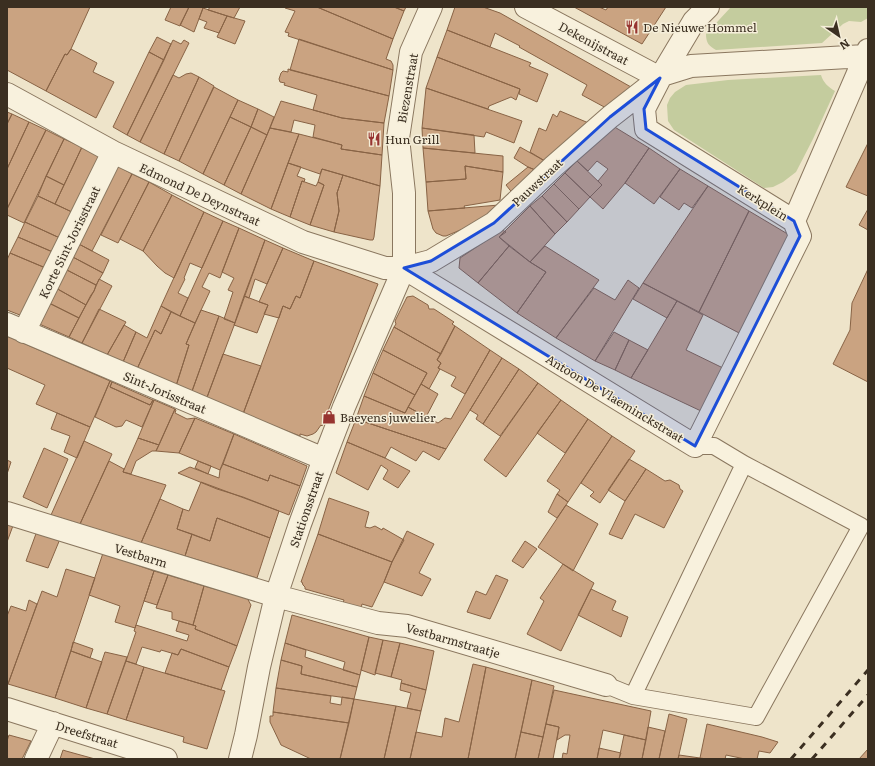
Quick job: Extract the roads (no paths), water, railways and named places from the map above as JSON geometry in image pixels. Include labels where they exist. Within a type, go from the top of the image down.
[{"type":"street","name":"Biezenstraat","points":[[404,268],[404,193],[398,138],[412,52],[431,7]]},
{"type":"street","name":"Dekenijstraat","points":[[526,7],[661,77]]},
{"type":"street","name":"Kerkplein","points":[[661,77],[691,66],[867,53],[794,221],[646,129],[644,109],[661,77],[694,20],[708,7]]},
{"type":"street","name":"Pauwstraat","points":[[404,268],[431,261],[494,223],[554,166],[610,117],[661,77]]},
{"type":"street","name":"Edmond De Deynstraat","points":[[7,94],[113,152],[303,242],[385,268],[404,268]]},
{"type":"street","name":"Korte Sint-Jorisstraat","points":[[16,328],[113,152]]},
{"type":"street","name":"Antoon De Vlaeminckstraat","points":[[404,268],[695,446],[800,236],[794,221]]},
{"type":"street","name":"Stationsstraat","points":[[240,759],[259,667],[276,596],[300,524],[344,407],[404,268]]},
{"type":"street","name":"Sint-Jorisstraat","points":[[16,328],[324,459]]},
{"type":"street","name":"Vestbarm","points":[[7,514],[276,596]]},
{"type":"street","name":"Vestbarmstraatje","points":[[276,596],[378,623],[407,626],[606,685]]},
{"type":"street","name":"Dreefstraat","points":[[7,709],[166,759]]},
{"type":"street","points":[[36,759],[53,723]]},
{"type":"lane","points":[[606,685],[634,696],[756,717],[861,526],[744,464],[714,446],[695,446]]},
{"type":"lane","points":[[634,696],[744,464]]},
{"type":"railway","points":[[791,759],[868,670]]},
{"type":"railway","points":[[812,759],[868,695]]},
{"type":"place","name":"De Nieuwe Hommel","points":[[632,27]]},
{"type":"place","name":"Hun Grill","points":[[374,139]]},
{"type":"place","name":"Baeyens juwelier","points":[[329,417]]}]
